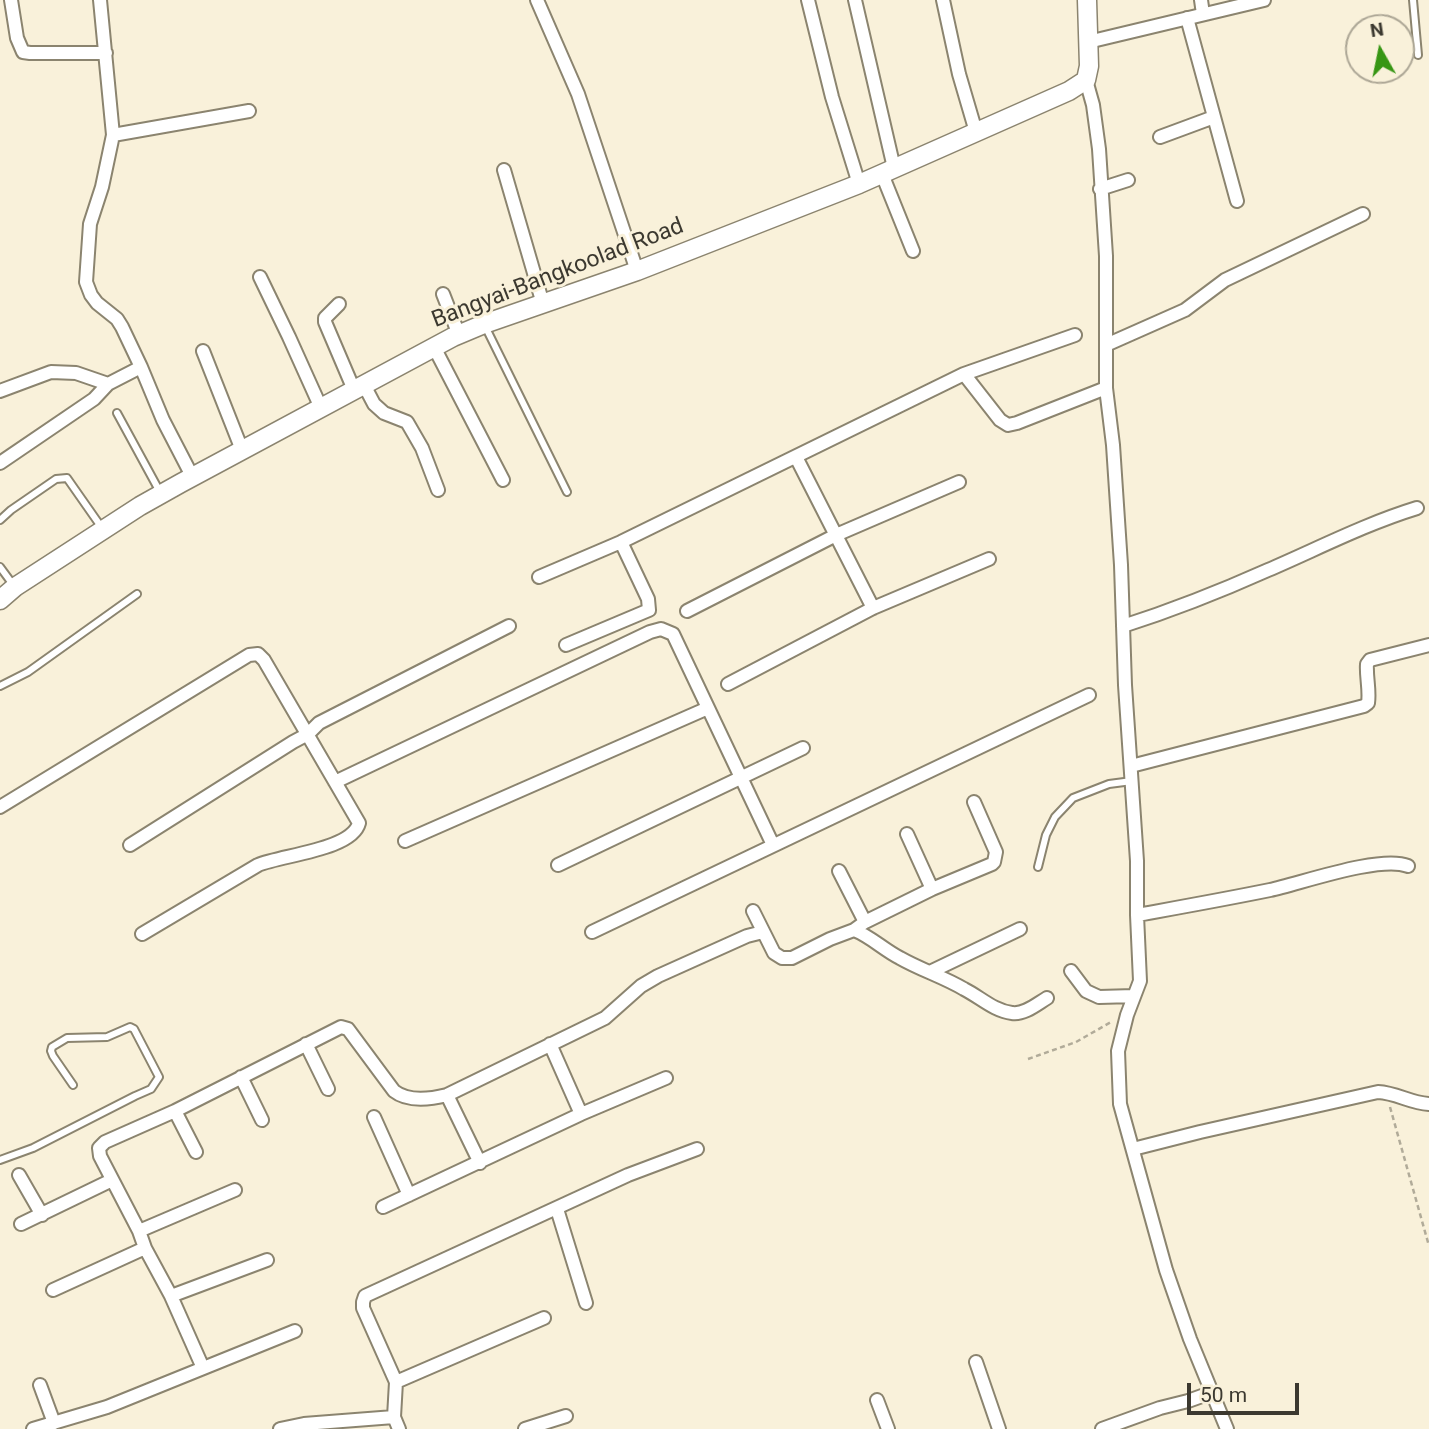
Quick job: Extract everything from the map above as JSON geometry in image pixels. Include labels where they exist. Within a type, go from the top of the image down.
[{"type":"street","points":[[11,0],[17,38],[23,52],[106,53]]},
{"type":"street","points":[[100,0],[113,135],[102,187],[90,224],[86,282],[97,303],[117,319],[122,327],[163,420],[192,477]]},
{"type":"street","points":[[537,0],[578,94],[637,271]]},
{"type":"street","points":[[808,0],[832,97],[859,184]]},
{"type":"street","points":[[855,0],[888,171],[913,251]]},
{"type":"street","points":[[943,0],[961,83],[976,132]]},
{"type":"street","points":[[1087,0],[1089,66],[1086,80],[1095,116],[1099,149],[1106,256],[1106,388],[1113,444],[1121,565],[1125,685],[1137,861],[1140,981],[1118,1051],[1120,1104],[1166,1270],[1190,1339],[1227,1429]]},
{"type":"street","points":[[1201,0],[1203,14]]},
{"type":"street","points":[[1088,42],[1264,0]]},
{"type":"street","points":[[1187,18],[1237,201]]},
{"type":"street","name":"Bangyai-Bangkoolad Road","points":[[0,600],[15,587],[161,494],[434,347],[484,324],[637,271],[859,184],[1069,92],[1086,80]]},
{"type":"street","points":[[113,135],[249,111]]},
{"type":"street","points":[[1160,137],[1214,117]]},
{"type":"street","points":[[504,170],[543,304]]},
{"type":"street","points":[[1100,188],[1128,180]]},
{"type":"street","points":[[1105,345],[1185,310],[1225,280],[1363,214]]},
{"type":"street","points":[[260,276],[321,408]]},
{"type":"street","points":[[443,294],[460,335]]},
{"type":"street","points":[[338,304],[325,318],[325,322],[359,387],[384,413],[407,422],[422,448],[438,490]]},
{"type":"street","points":[[539,577],[621,542],[964,374],[1074,335]]},
{"type":"street","points":[[434,347],[502,480]]},
{"type":"street","points":[[203,351],[242,450]]},
{"type":"street","points":[[0,463],[94,399],[108,384],[141,367]]},
{"type":"street","points":[[0,391],[51,372],[76,373],[108,384]]},
{"type":"street","points":[[964,374],[1000,420],[1008,425],[1106,388]]},
{"type":"street","points":[[796,457],[873,608]]},
{"type":"street","points":[[687,611],[836,535],[959,482]]},
{"type":"street","points":[[1123,626],[1169,611],[1348,534],[1416,508]]},
{"type":"street","points":[[566,645],[649,610],[648,599],[621,542]]},
{"type":"street","points":[[728,684],[873,608],[989,559]]},
{"type":"street","points":[[130,845],[308,734],[319,723],[509,626]]},
{"type":"street","points":[[335,782],[660,629],[673,634],[773,845]]},
{"type":"street","points":[[1131,765],[1364,706],[1369,698],[1366,669],[1370,660],[1429,645]]},
{"type":"street","points":[[0,807],[248,655],[258,654],[359,823],[357,830],[318,851],[270,860],[258,865],[142,934]]},
{"type":"street","points":[[592,932],[1089,695]]},
{"type":"street","points":[[405,841],[708,708]]},
{"type":"street","points":[[558,866],[803,748]]},
{"type":"street","points":[[753,911],[774,953],[782,958],[792,958],[932,889],[992,864],[996,852],[974,802]]},
{"type":"street","points":[[907,834],[932,889]]},
{"type":"street","points":[[1137,915],[1272,889],[1389,862],[1408,866]]},
{"type":"street","points":[[839,872],[860,932],[884,950],[967,990],[986,1004],[1014,1014],[1024,1012],[1047,998]]},
{"type":"street","points":[[930,972],[1020,929]]},
{"type":"street","points":[[203,1368],[171,1296],[100,1156],[99,1148],[105,1142],[176,1111],[341,1027],[348,1029],[400,1096],[434,1098],[447,1095],[605,1018],[641,986],[658,976],[747,936],[763,932]]},
{"type":"street","points":[[1071,971],[1086,991],[1099,997],[1134,996]]},
{"type":"street","points":[[306,1044],[328,1089]]},
{"type":"street","points":[[550,1044],[581,1114]]},
{"type":"street","points":[[242,1077],[262,1120]]},
{"type":"street","points":[[383,1207],[581,1114],[666,1078]]},
{"type":"street","points":[[1133,1149],[1359,1096],[1386,1093],[1400,1096],[1415,1104],[1429,1104]]},
{"type":"street","points":[[447,1095],[480,1163]]},
{"type":"street","points":[[176,1111],[196,1152]]},
{"type":"street","points":[[374,1117],[409,1195]]},
{"type":"street","points":[[280,1429],[304,1424],[373,1418],[397,1423],[396,1382],[363,1308],[366,1296],[628,1175],[697,1149]]},
{"type":"street","points":[[19,1175],[42,1215]]},
{"type":"street","points":[[21,1224],[112,1180]]},
{"type":"street","points":[[139,1231],[235,1190]]},
{"type":"street","points":[[557,1209],[586,1303]]},
{"type":"street","points":[[53,1290],[145,1248]]},
{"type":"street","points":[[171,1296],[267,1260]]},
{"type":"street","points":[[396,1382],[544,1318]]},
{"type":"street","points":[[33,1429],[107,1407],[295,1331]]},
{"type":"street","points":[[976,1362],[999,1429]]},
{"type":"street","points":[[40,1385],[54,1423]]},
{"type":"street","points":[[1102,1429],[1213,1392]]},
{"type":"street","points":[[877,1400],[888,1429]]},
{"type":"street","points":[[525,1429],[566,1416]]},
{"type":"lane","points":[[1413,0],[1418,55]]},
{"type":"lane","points":[[484,324],[567,492]]},
{"type":"lane","points":[[117,413],[161,494]]},
{"type":"lane","points":[[0,520],[56,479],[67,478],[103,530]]},
{"type":"lane","points":[[0,568],[15,587]]},
{"type":"lane","points":[[0,686],[28,672],[137,594]]},
{"type":"lane","points":[[1038,867],[1046,835],[1055,817],[1073,798],[1109,784],[1132,781]]},
{"type":"lane","points":[[0,1160],[33,1147],[151,1089],[159,1077],[134,1029],[130,1027],[107,1037],[67,1038],[52,1047],[53,1056],[73,1086]]},
{"type":"path","points":[[1028,1059],[1076,1042],[1127,1016]]},
{"type":"path","points":[[1386,1093],[1429,1245]]}]
